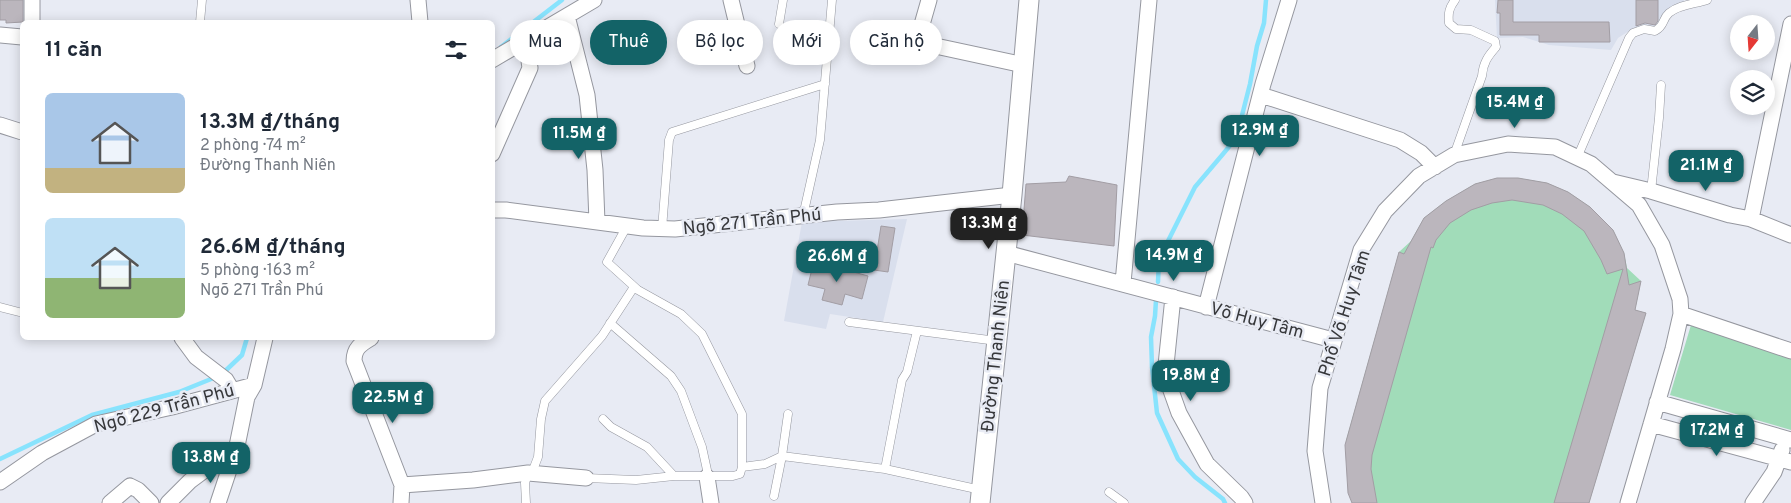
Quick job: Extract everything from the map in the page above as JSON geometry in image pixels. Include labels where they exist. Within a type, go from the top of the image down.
[{"type":"street","points":[[32,0],[32,20]]},
{"type":"street","points":[[418,0],[420,20]]},
{"type":"street","points":[[560,20],[594,0]]},
{"type":"street","points":[[731,0],[747,66]]},
{"type":"street","points":[[929,0],[917,42],[1024,65]]},
{"type":"street","name":"Đường Thanh Niên","points":[[980,497],[1012,195],[1029,0]]},
{"type":"street","points":[[1123,283],[1150,0]]},
{"type":"street","points":[[1206,307],[1261,95],[1289,0]]},
{"type":"street","points":[[567,16],[587,95],[598,222]]},
{"type":"street","points":[[1751,219],[1791,24]]},
{"type":"street","points":[[0,35],[20,37]]},
{"type":"street","points":[[495,58],[510,49]]},
{"type":"street","points":[[495,147],[530,68],[530,65]]},
{"type":"street","points":[[1261,95],[1400,140],[1421,153],[1435,167]]},
{"type":"street","points":[[0,125],[20,131]]},
{"type":"street","name":"Phố Võ Huy Tâm","points":[[1323,503],[1315,451],[1320,388],[1361,250],[1384,211],[1419,176],[1454,155],[1508,144],[1555,147],[1591,164],[1639,205],[1662,245],[1680,299],[1681,314],[1658,402],[1628,503]]},
{"type":"street","points":[[1611,181],[1730,215],[1751,219],[1791,235]]},
{"type":"street","name":"Ngõ 271 Trần Phú","points":[[495,210],[627,226],[675,229],[879,210],[1012,195]]},
{"type":"street","name":"Võ Huy Tâm","points":[[1006,253],[1333,340]]},
{"type":"street","points":[[1173,297],[1166,365],[1169,385],[1179,413],[1207,464],[1245,503]]},
{"type":"street","points":[[1681,314],[1791,352]]},
{"type":"street","points":[[183,340],[196,357],[212,368],[229,385]]},
{"type":"street","name":"Ngõ 229 Trần Phú","points":[[218,503],[237,446],[247,397],[254,385],[265,340]]},
{"type":"street","points":[[368,340],[358,346],[354,354],[354,361],[402,485],[401,503]]},
{"type":"street","name":"Ngõ 229 Trần Phú","points":[[0,482],[42,453],[96,424],[172,407],[229,385],[254,385]]},
{"type":"street","points":[[1658,402],[1788,439],[1785,460],[1774,472],[1755,502]]},
{"type":"street","points":[[1651,424],[1785,460]]},
{"type":"street","points":[[168,503],[190,481],[237,446]]},
{"type":"street","points":[[402,485],[473,480],[528,473],[586,478]]},
{"type":"street","points":[[707,477],[711,503]]},
{"type":"street","points":[[110,503],[130,486],[138,490],[151,503]]},
{"type":"lane","points":[[200,20],[202,0]]},
{"type":"lane","points":[[780,20],[783,0]]},
{"type":"lane","points":[[803,216],[820,140],[832,0]]},
{"type":"lane","points":[[1454,155],[1482,76],[1483,66],[1496,47],[1495,41],[1471,30],[1456,29],[1449,23],[1449,8],[1455,0]]},
{"type":"lane","points":[[1577,158],[1616,69],[1623,48],[1633,33],[1644,29],[1655,31],[1661,28],[1668,14],[1678,8],[1708,0]]},
{"type":"lane","points":[[662,229],[668,150],[672,132],[825,84]]},
{"type":"lane","points":[[1651,191],[1660,118],[1661,85]]},
{"type":"lane","points":[[586,478],[636,480],[674,476],[734,476],[740,474],[742,467],[742,414],[702,334],[681,314],[634,287],[607,262],[627,226]]},
{"type":"lane","points":[[526,503],[525,483],[528,473],[533,470],[538,457],[541,419],[545,401],[602,336],[634,287]]},
{"type":"lane","points":[[0,307],[19,312]]},
{"type":"lane","points":[[849,322],[997,341]]},
{"type":"lane","points":[[610,323],[672,376],[682,391],[702,447],[707,477]]},
{"type":"lane","points":[[884,469],[902,380],[908,372],[917,331]]},
{"type":"lane","points":[[774,496],[788,414]]},
{"type":"lane","points":[[603,419],[611,427],[647,447],[674,476]]},
{"type":"lane","points":[[742,467],[753,467],[782,456],[884,469],[980,497]]},
{"type":"lane","points":[[1109,492],[1124,503]]},
{"type":"shaded area","points":[[1495,0],[1684,0],[1684,2],[1656,29],[1629,31],[1618,38],[1611,50],[1549,45],[1523,37],[1497,38]]},
{"type":"shaded area","points":[[907,219],[883,322],[830,314],[826,329],[784,321],[802,222]]},
{"type":"green space","points":[[1497,178],[1518,178],[1547,183],[1568,192],[1590,207],[1613,230],[1624,253],[1627,268],[1641,281],[1635,310],[1646,313],[1589,503],[1352,503],[1346,441],[1399,252],[1411,241],[1424,218],[1446,201],[1475,184]]},
{"type":"green space","points":[[1691,325],[1791,354],[1791,430],[1670,395]]},
{"type":"building","points":[[0,0],[23,0],[23,20],[20,20],[20,22],[6,23],[6,20],[0,20]]},
{"type":"building","points":[[1498,0],[1513,0],[1513,22],[1609,22],[1610,42],[1539,42],[1539,35],[1500,35],[1500,13],[1497,13]]},
{"type":"building","points":[[1636,0],[1658,0],[1658,21],[1655,25],[1645,23],[1636,26]]},
{"type":"building","points":[[1069,176],[1117,185],[1114,246],[1022,235],[1026,184],[1066,182]]},
{"type":"building","points":[[1497,178],[1518,178],[1547,183],[1568,192],[1590,207],[1613,230],[1624,253],[1629,285],[1641,281],[1635,310],[1646,313],[1589,503],[1554,503],[1623,269],[1607,274],[1584,231],[1562,214],[1543,205],[1512,200],[1492,203],[1471,210],[1450,223],[1436,240],[1433,248],[1431,247],[1372,455],[1371,469],[1377,503],[1352,503],[1348,493],[1345,445],[1399,252],[1404,254],[1424,218],[1446,201],[1475,184]]},
{"type":"building","points":[[881,226],[895,228],[888,272],[874,270]]},
{"type":"building","points":[[814,261],[868,276],[862,299],[845,294],[842,305],[822,300],[825,289],[808,285]]},
{"type":"waterway","points":[[501,47],[562,0]]},
{"type":"waterway","points":[[1158,282],[1159,259],[1195,187],[1232,143],[1238,131],[1264,23],[1266,0]]},
{"type":"waterway","points":[[1156,300],[1151,337],[1157,413],[1178,459],[1195,477],[1223,499],[1225,503]]},
{"type":"waterway","points":[[0,459],[92,415],[179,392],[221,375],[242,355],[246,340]]}]
